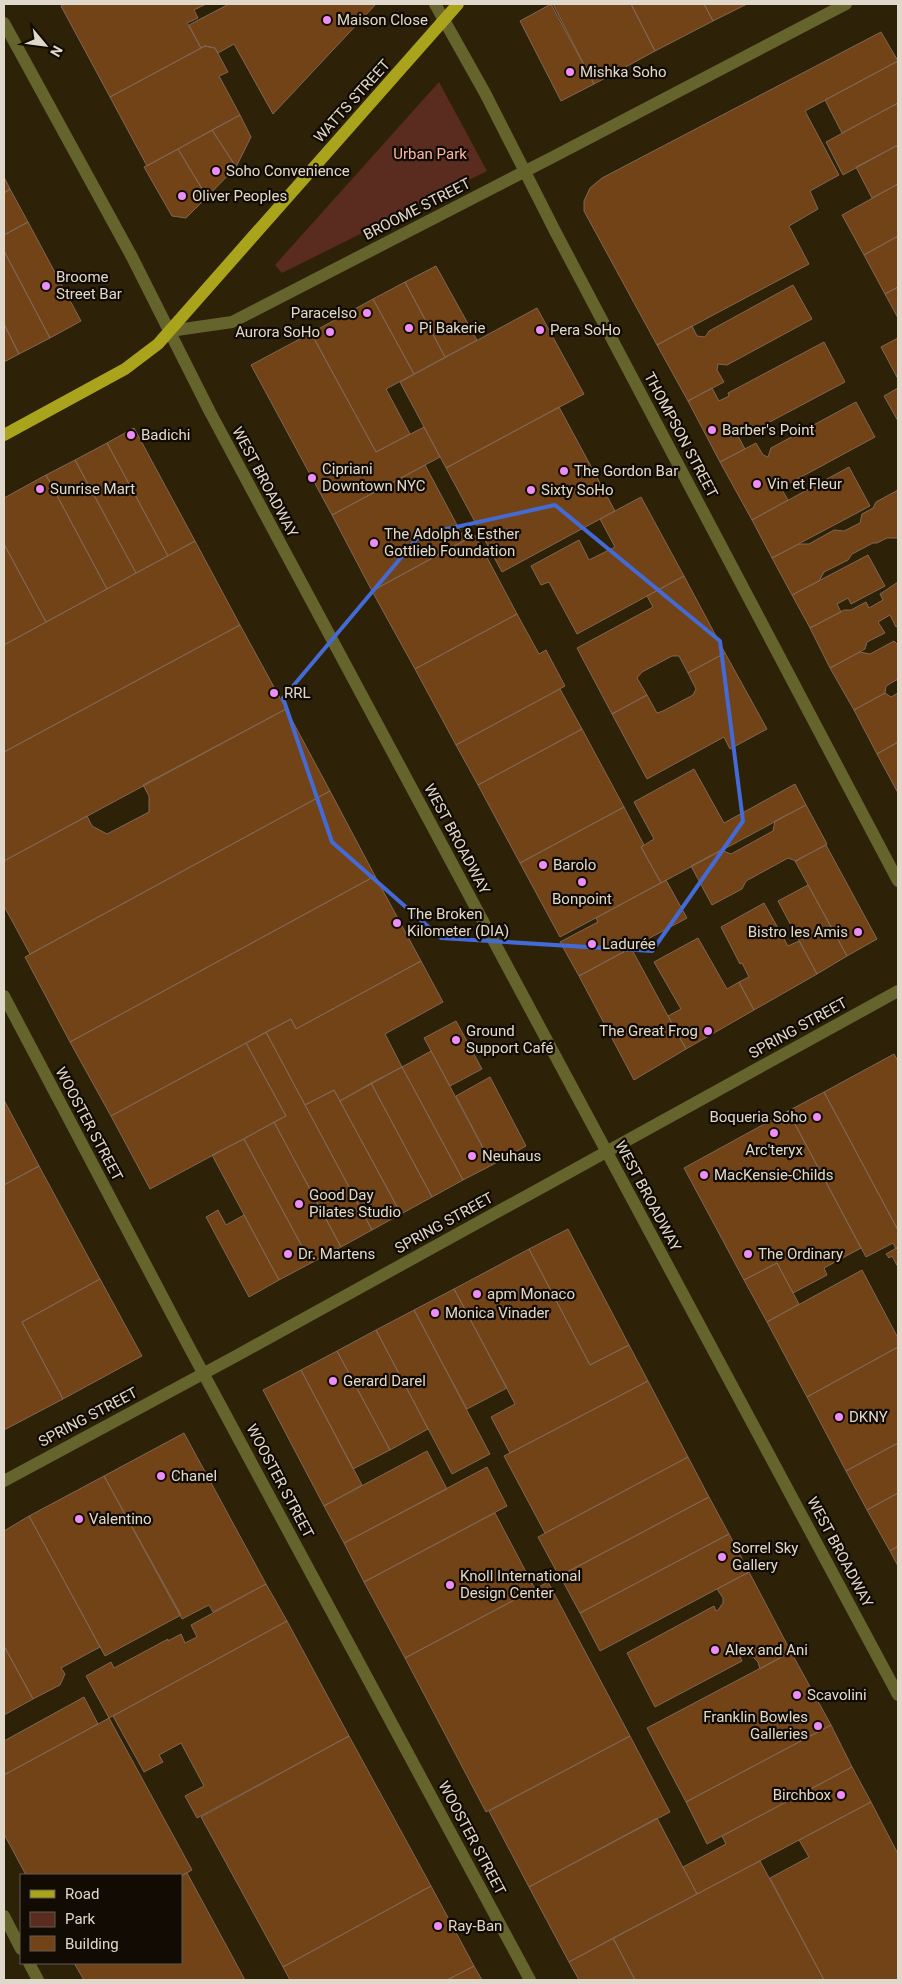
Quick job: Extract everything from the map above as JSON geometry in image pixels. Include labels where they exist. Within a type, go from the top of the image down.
[{"type":"main road","name":"WATTS STREET","points":[[170,331],[416,54],[458,4]]},
{"type":"main road","points":[[4,435],[125,370],[147,354],[170,331]]},
{"type":"street","name":"THOMPSON STREET","points":[[435,4],[485,93],[524,172],[898,881]]},
{"type":"street","name":"BROOME STREET","points":[[170,331],[232,322],[846,4]]},
{"type":"street","name":"WEST BROADWAY","points":[[4,23],[132,257],[214,421],[898,1695]]},
{"type":"street","name":"SPRING STREET","points":[[4,1481],[203,1374],[898,991]]},
{"type":"street","name":"WOOSTER STREET","points":[[4,996],[203,1374],[530,1980]]},
{"type":"street","points":[[4,1916],[20,1947]]},
{"type":"street","points":[[30,1964],[38,1980]]},
{"type":"highlighted area","points":[[555,505],[720,641],[743,821],[652,951],[441,938],[332,842],[283,698],[420,535]]},
{"type":"green space","name":"Urban Park","points":[[439,82],[487,171],[282,273],[275,265]]},
{"type":"building","points":[[65,4],[206,4],[194,10],[198,18],[187,23],[201,48],[110,97],[61,6]]},
{"type":"building","points":[[229,4],[376,4],[273,114],[234,44],[218,53],[215,48],[205,46],[201,48],[189,25]]},
{"type":"building","points":[[551,4],[594,84],[561,101],[520,21]]},
{"type":"building","points":[[553,4],[631,4],[655,51],[594,84]]},
{"type":"building","points":[[631,4],[704,4],[713,21],[655,51]]},
{"type":"building","points":[[704,4],[747,4],[713,21]]},
{"type":"building","points":[[881,32],[898,61],[805,111],[839,175],[810,191],[818,209],[789,226],[809,264],[657,345],[584,211],[584,201],[590,188],[602,178]]},
{"type":"building","points":[[205,46],[215,48],[228,72],[219,76],[240,115],[147,166],[110,97]]},
{"type":"building","points":[[898,61],[898,103],[842,133],[825,100]]},
{"type":"building","points":[[898,103],[898,145],[843,175],[826,142]]},
{"type":"building","points":[[240,115],[251,137],[236,167],[212,130]]},
{"type":"building","points":[[212,130],[236,167],[207,197],[178,149]]},
{"type":"building","points":[[898,145],[898,184],[872,198],[856,167]]},
{"type":"building","points":[[178,149],[207,197],[186,218],[172,216],[144,167]]},
{"type":"building","points":[[4,177],[10,189],[4,193]]},
{"type":"building","points":[[898,184],[898,236],[864,255],[842,215]]},
{"type":"building","points":[[10,189],[28,222],[4,235],[4,193]]},
{"type":"building","points":[[28,222],[81,321],[50,338],[4,251],[4,235]]},
{"type":"building","points":[[898,236],[898,287],[885,294],[864,255]]},
{"type":"building","points":[[4,251],[50,338],[19,354],[4,324]]},
{"type":"building","points":[[436,266],[477,340],[445,357],[405,282]]},
{"type":"building","name":"Pi Bakerie","points":[[405,282],[445,357],[414,374],[373,299]]},
{"type":"building","points":[[793,285],[812,319],[727,365],[718,364],[717,370],[724,382],[688,401],[657,345],[692,326],[697,336],[705,337],[709,331]]},
{"type":"building","points":[[898,287],[898,318],[885,294]]},
{"type":"building","points":[[373,299],[414,374],[386,389],[410,434],[376,452],[311,333]]},
{"type":"building","points":[[537,308],[584,394],[446,468],[400,382]]},
{"type":"building","points":[[4,324],[19,354],[4,362]]},
{"type":"building","points":[[311,333],[376,452],[424,427],[440,457],[332,515],[251,365]]},
{"type":"building","points":[[898,338],[898,379],[881,347]]},
{"type":"building","points":[[824,342],[845,382],[749,433],[748,431],[738,436],[745,449],[720,462],[688,401],[712,388],[719,401],[729,396],[728,393]]},
{"type":"building","points":[[898,388],[898,421],[884,396]]},
{"type":"building","points":[[856,402],[875,437],[790,483],[782,481],[781,488],[788,500],[752,520],[720,462],[756,443],[763,455],[768,457],[771,448]]},
{"type":"building","name":"Sixty SoHo","points":[[559,407],[615,511],[502,572],[446,468]]},
{"type":"building","points":[[134,428],[195,541],[168,556],[107,443]]},
{"type":"building","points":[[107,443],[168,556],[136,573],[75,460]]},
{"type":"building","points":[[75,460],[136,573],[107,589],[46,475]]},
{"type":"building","points":[[425,465],[465,540],[372,591],[332,515]]},
{"type":"building","points":[[849,467],[870,506],[772,558],[752,520]]},
{"type":"building","points":[[46,475],[107,589],[46,622],[4,544],[4,498]]},
{"type":"building","points":[[898,490],[898,538],[887,538],[852,554],[848,560],[824,572],[819,581],[792,595],[772,558],[799,544],[809,544],[834,530],[844,531],[860,523],[862,514],[873,508],[876,502]]},
{"type":"building","points":[[641,497],[684,576],[577,634],[549,582],[541,585],[531,566],[579,540],[589,560],[615,547],[600,519]]},
{"type":"building","points":[[475,535],[517,614],[415,669],[372,591]]},
{"type":"building","points":[[195,541],[240,625],[4,752],[4,645]]},
{"type":"building","points":[[4,544],[46,622],[4,645]]},
{"type":"building","points":[[868,555],[885,586],[851,604],[848,598],[837,604],[841,612],[810,628],[792,595]]},
{"type":"building","points":[[684,576],[725,653],[688,673],[679,656],[672,656],[642,672],[637,678],[647,695],[612,714],[577,648],[653,607],[647,596]]},
{"type":"building","points":[[898,582],[898,626],[896,627],[890,615],[878,622],[885,633],[867,642],[865,649],[830,668],[810,628],[844,610],[851,610],[866,602],[869,608],[883,600],[880,594]]},
{"type":"building","points":[[517,614],[539,654],[546,650],[565,686],[456,745],[415,669]]},
{"type":"building","points":[[240,625],[286,709],[4,861],[4,752]]},
{"type":"building","points":[[894,641],[898,645],[898,679],[886,686],[885,693],[854,710],[830,668],[860,652],[870,654]]},
{"type":"building","points":[[725,653],[767,729],[730,749],[724,737],[647,779],[612,714],[647,695],[657,713],[693,695],[696,689],[688,673]]},
{"type":"building","points":[[560,689],[582,729],[478,785],[456,745]]},
{"type":"building","points":[[885,693],[891,697],[898,693],[898,742],[877,754],[854,710]]},
{"type":"building","points":[[286,709],[330,791],[30,954],[4,906],[4,861],[87,816],[92,826],[107,834],[149,812],[149,796],[143,785]]},
{"type":"building","points":[[582,729],[624,807],[520,863],[478,785]]},
{"type":"building","points":[[898,742],[898,793],[877,754]]},
{"type":"building","points":[[694,769],[724,823],[795,784],[806,805],[661,883],[641,847],[654,839],[634,802]]},
{"type":"building","points":[[330,791],[375,876],[70,1042],[25,957]]},
{"type":"building","points":[[806,805],[827,844],[796,861],[788,858],[746,881],[742,889],[712,905],[691,866],[721,850],[731,854],[773,831],[775,821]]},
{"type":"building","points":[[624,807],[644,845],[641,847],[661,883],[560,937],[520,863]]},
{"type":"building","points":[[826,845],[877,939],[847,956],[795,861]]},
{"type":"building","points":[[375,876],[421,961],[296,1029],[291,1019],[111,1116],[70,1042]]},
{"type":"building","points":[[666,880],[687,918],[579,976],[560,942],[598,922],[596,918]]},
{"type":"building","points":[[808,885],[847,956],[817,974],[778,901]]},
{"type":"building","points":[[764,903],[788,946],[799,941],[817,974],[754,1010],[739,982],[749,977],[742,963],[740,964],[721,927]]},
{"type":"building","points":[[698,938],[727,989],[739,982],[754,1010],[686,1049],[668,1016],[681,1009],[654,962]]},
{"type":"building","points":[[631,948],[686,1049],[634,1080],[579,976]]},
{"type":"building","points":[[421,961],[443,1002],[385,1034],[402,1067],[340,1101],[334,1090],[305,1105],[266,1032],[291,1019],[296,1029]]},
{"type":"building","points":[[456,1021],[482,1069],[450,1086],[424,1038]]},
{"type":"building","points":[[266,1032],[372,1230],[341,1247],[274,1122],[286,1116],[246,1043]]},
{"type":"building","points":[[246,1043],[286,1116],[150,1189],[111,1116]]},
{"type":"building","points":[[431,1051],[492,1165],[463,1180],[402,1067]]},
{"type":"building","points":[[894,1054],[898,1061],[898,1230],[824,1092]]},
{"type":"building","points":[[402,1067],[463,1180],[432,1197],[371,1083]]},
{"type":"building","points":[[490,1077],[526,1146],[492,1165],[456,1096]]},
{"type":"building","points":[[371,1083],[432,1197],[401,1214],[340,1101]]},
{"type":"building","points":[[334,1090],[401,1214],[372,1230],[305,1105]]},
{"type":"building","points":[[824,1092],[898,1230],[898,1247],[896,1249],[893,1243],[866,1257],[788,1111]]},
{"type":"building","points":[[4,1100],[39,1166],[4,1185]]},
{"type":"building","points":[[788,1111],[861,1248],[824,1268],[827,1275],[793,1293],[777,1263],[744,1280],[684,1168]]},
{"type":"building","points":[[274,1122],[341,1247],[311,1263],[244,1139]]},
{"type":"building","points":[[244,1139],[311,1263],[279,1280],[212,1155]]},
{"type":"building","points":[[39,1166],[100,1279],[22,1322],[63,1399],[4,1430],[4,1185]]},
{"type":"building","points":[[218,1210],[226,1225],[244,1215],[279,1280],[249,1297],[206,1217]]},
{"type":"building","points":[[568,1229],[629,1345],[590,1365],[529,1249]]},
{"type":"building","points":[[898,1247],[898,1267],[892,1256],[889,1258],[886,1254]]},
{"type":"building","points":[[529,1249],[590,1365],[629,1345],[648,1381],[510,1453],[491,1417],[515,1404],[454,1289]]},
{"type":"building","points":[[777,1263],[799,1304],[767,1322],[744,1280]]},
{"type":"building","points":[[862,1270],[898,1338],[898,1347],[807,1397],[767,1322]]},
{"type":"building","points":[[100,1279],[142,1356],[63,1399],[22,1322]]},
{"type":"building","points":[[454,1289],[507,1388],[467,1409],[414,1310]]},
{"type":"building","points":[[414,1310],[490,1454],[452,1474],[376,1330]]},
{"type":"building","points":[[376,1330],[428,1429],[390,1450],[337,1351]]},
{"type":"building","points":[[898,1347],[898,1443],[846,1471],[807,1397]]},
{"type":"building","points":[[337,1351],[390,1450],[353,1469],[301,1370]]},
{"type":"building","points":[[301,1370],[362,1485],[324,1506],[263,1390]]},
{"type":"building","points":[[648,1381],[688,1457],[545,1533],[504,1456]]},
{"type":"building","points":[[184,1433],[266,1584],[213,1612],[209,1605],[182,1619],[104,1476]]},
{"type":"building","points":[[898,1443],[898,1493],[867,1510],[846,1471]]},
{"type":"building","points":[[427,1451],[447,1489],[344,1543],[324,1506]]},
{"type":"building","points":[[688,1457],[709,1497],[559,1576],[538,1537]]},
{"type":"building","points":[[487,1467],[507,1506],[364,1582],[344,1543]]},
{"type":"building","points":[[104,1476],[181,1615],[105,1656],[29,1516]]},
{"type":"building","points":[[898,1493],[898,1546],[890,1551],[867,1510]]},
{"type":"building","points":[[709,1497],[729,1534],[580,1613],[560,1576]]},
{"type":"building","name":"Knoll International Design Center","points":[[495,1513],[535,1589],[405,1658],[364,1582]]},
{"type":"building","points":[[29,1516],[100,1647],[61,1668],[65,1674],[60,1685],[33,1699],[4,1646],[4,1531]]},
{"type":"building","points":[[729,1534],[749,1572],[600,1651],[580,1613]]},
{"type":"building","points":[[898,1546],[898,1566],[890,1551]]},
{"type":"building","points":[[749,1572],[791,1652],[760,1669],[758,1662],[753,1657],[740,1657],[742,1661],[655,1707],[627,1653],[714,1606],[716,1611],[718,1610],[723,1603],[723,1598],[717,1589]]},
{"type":"building","points":[[548,1582],[630,1736],[486,1812],[405,1658]]},
{"type":"building","points":[[266,1584],[287,1621],[109,1718],[86,1676],[111,1662],[114,1668],[181,1634],[185,1643],[197,1637],[191,1625]]},
{"type":"building","points":[[287,1621],[349,1736],[197,1818],[185,1796],[204,1786],[181,1743],[159,1755],[163,1762],[144,1772],[113,1716]]},
{"type":"building","points":[[4,1646],[33,1699],[4,1715]]},
{"type":"building","points":[[791,1652],[831,1725],[686,1802],[647,1728]]},
{"type":"building","points":[[84,1697],[98,1724],[4,1775],[4,1741]]},
{"type":"building","points":[[109,1718],[192,1870],[182,1875],[25,1874],[4,1834],[4,1775]]},
{"type":"building","points":[[831,1725],[852,1767],[707,1844],[686,1802]]},
{"type":"building","points":[[349,1736],[431,1886],[283,1967],[201,1817]]},
{"type":"building","points":[[630,1736],[670,1812],[529,1887],[489,1811]]},
{"type":"building","points":[[852,1767],[871,1802],[697,1894],[683,1867],[726,1844],[722,1836]]},
{"type":"building","points":[[871,1802],[898,1854],[898,1980],[824,1980],[770,1878],[809,1857],[799,1840]]},
{"type":"building","points":[[657,1818],[697,1894],[569,1962],[529,1887]]},
{"type":"building","points":[[760,1861],[824,1980],[635,1980],[613,1938]]},
{"type":"building","points":[[187,1873],[245,1980],[84,1980],[75,1964],[182,1964],[182,1876]]},
{"type":"building","points":[[431,1886],[474,1966],[447,1980],[290,1980],[283,1967]]},
{"type":"building","points":[[613,1938],[635,1980],[579,1980],[569,1962]]},
{"type":"building","points":[[474,1966],[482,1980],[447,1980]]},
{"type":"place","name":"Maison Close","points":[[327,20]]},
{"type":"place","name":"Mishka Soho","points":[[570,72]]},
{"type":"place","name":"Soho Convenience","points":[[216,171]]},
{"type":"place","name":"Oliver Peoples","points":[[182,196]]},
{"type":"place","name":"Broome Street Bar","points":[[46,286]]},
{"type":"place","name":"Paracelso","points":[[367,313]]},
{"type":"place","name":"Pi Bakerie","points":[[409,328]]},
{"type":"place","name":"Pera SoHo","points":[[540,330]]},
{"type":"place","name":"Aurora SoHo","points":[[330,332]]},
{"type":"place","name":"Barber's Point","points":[[712,430]]},
{"type":"place","name":"Badichi","points":[[131,435]]},
{"type":"place","name":"The Gordon Bar","points":[[564,471]]},
{"type":"place","name":"Cipriani Downtown NYC","points":[[312,478]]},
{"type":"place","name":"Vin et Fleur","points":[[757,484]]},
{"type":"place","name":"Sunrise Mart","points":[[40,489]]},
{"type":"place","name":"Sixty SoHo","points":[[531,490]]},
{"type":"place","name":"The Adolph & Esther Gottlieb Foundation","points":[[374,543]]},
{"type":"place","name":"RRL","points":[[274,693]]},
{"type":"place","name":"Barolo","points":[[543,865]]},
{"type":"place","name":"Bonpoint","points":[[582,882]]},
{"type":"place","name":"The Broken Kilometer (DIA)","points":[[397,923]]},
{"type":"place","name":"Bistro les Amis","points":[[858,932]]},
{"type":"place","name":"Ladurée","points":[[592,944]]},
{"type":"place","name":"The Great Frog","points":[[708,1031]]},
{"type":"place","name":"Ground Support Café","points":[[456,1040]]},
{"type":"place","name":"Boqueria Soho","points":[[817,1117]]},
{"type":"place","name":"Arc'teryx","points":[[774,1133]]},
{"type":"place","name":"Neuhaus","points":[[472,1156]]},
{"type":"place","name":"MacKensie-Childs","points":[[704,1175]]},
{"type":"place","name":"Good Day Pilates Studio","points":[[299,1204]]},
{"type":"place","name":"Dr. Martens","points":[[288,1254]]},
{"type":"place","name":"The Ordinary","points":[[748,1254]]},
{"type":"place","name":"apm Monaco","points":[[477,1294]]},
{"type":"place","name":"Monica Vinader","points":[[435,1313]]},
{"type":"place","name":"Gerard Darel","points":[[333,1381]]},
{"type":"place","name":"DKNY","points":[[839,1417]]},
{"type":"place","name":"Chanel","points":[[161,1476]]},
{"type":"place","name":"Valentino","points":[[79,1519]]},
{"type":"place","name":"Sorrel Sky Gallery","points":[[722,1557]]},
{"type":"place","name":"Knoll International Design Center","points":[[450,1585]]},
{"type":"place","name":"Alex and Ani","points":[[715,1650]]},
{"type":"place","name":"Scavolini","points":[[797,1695]]},
{"type":"place","name":"Franklin Bowles Galleries","points":[[818,1726]]},
{"type":"place","name":"Birchbox","points":[[841,1795]]},
{"type":"place","name":"Ray-Ban","points":[[438,1926]]}]
